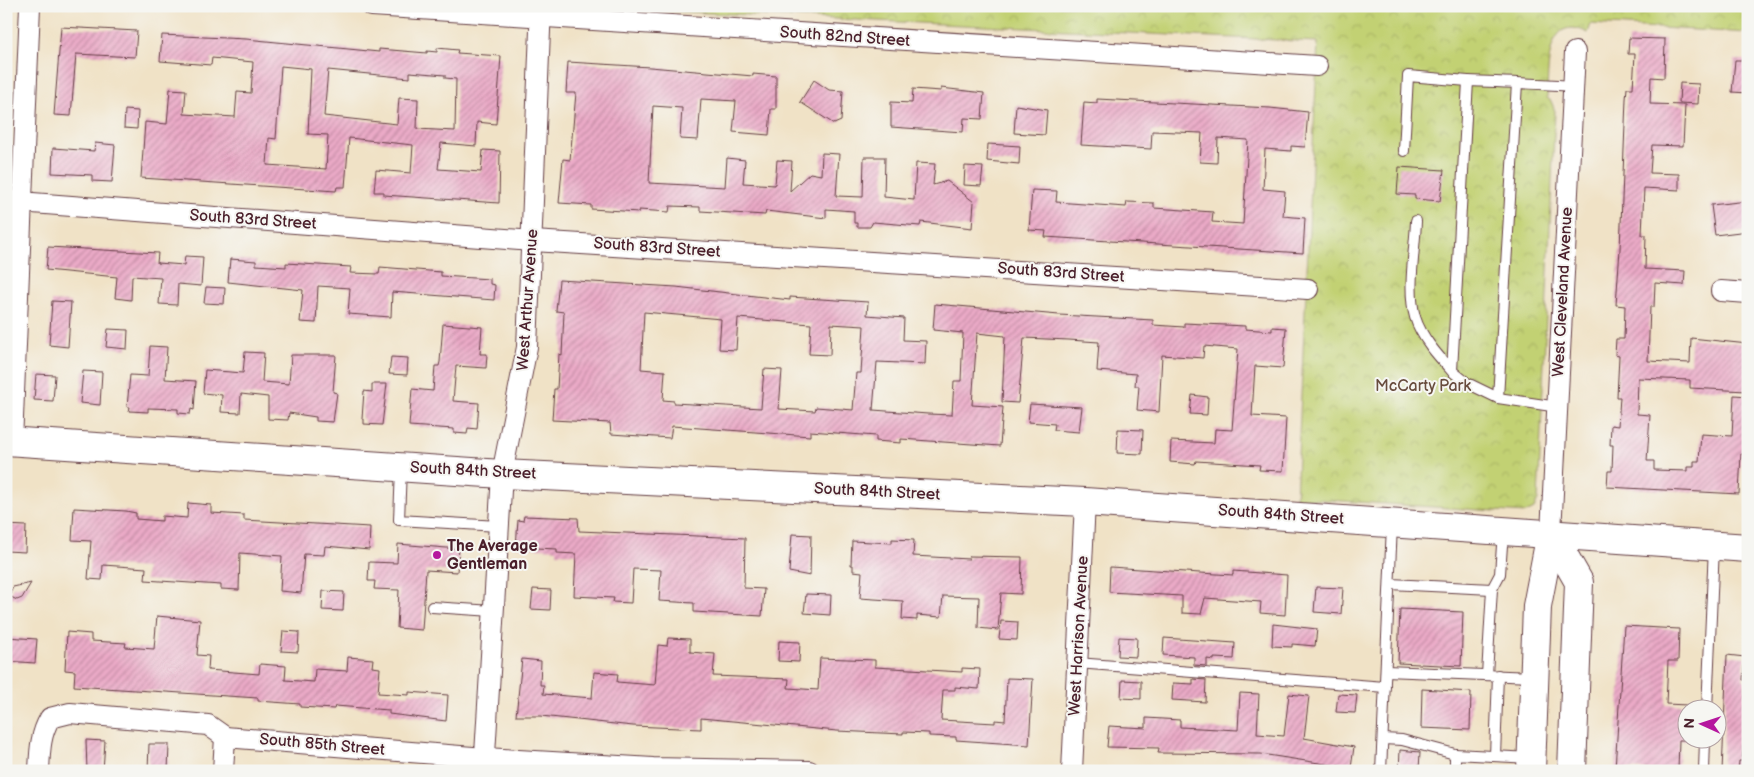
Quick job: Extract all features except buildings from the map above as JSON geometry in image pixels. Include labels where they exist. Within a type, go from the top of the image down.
[{"type":"street","points":[[9,442],[14,202],[30,6]]},
{"type":"street","name":"South 82nd Street","points":[[372,6],[541,12],[1317,66]]},
{"type":"street","name":"West Arthur Avenue","points":[[485,764],[502,474],[527,347],[533,241],[541,12]]},
{"type":"street","name":"West Cleveland Avenue","points":[[1531,764],[1537,606],[1551,533],[1575,52]]},
{"type":"street","name":"South 83rd Street","points":[[14,202],[533,241],[1308,289]]},
{"type":"street","points":[[1721,291],[1748,293]]},
{"type":"street","name":"South 84th Street","points":[[9,442],[502,474],[1085,502],[1748,548]]},
{"type":"street","name":"West Harrison Avenue","points":[[1072,771],[1085,502]]},
{"type":"street","points":[[1551,533],[1579,582],[1572,771]]},
{"type":"street","points":[[1536,640],[1577,628]]},
{"type":"street","name":"South 85th Street","points":[[39,771],[41,737],[50,718],[70,712],[208,725],[225,737],[485,764],[809,771]]},
{"type":"street","points":[[223,771],[225,737]]},
{"type":"lane","points":[[1404,151],[1408,76],[1573,86]]},
{"type":"lane","points":[[1452,370],[1468,81]]},
{"type":"lane","points":[[1498,398],[1517,83]]},
{"type":"lane","points":[[1416,221],[1412,288],[1415,318],[1435,354],[1467,383],[1498,398],[1558,406]]},
{"type":"lane","points":[[401,467],[399,520],[498,526]]},
{"type":"lane","points":[[1381,771],[1392,522]]},
{"type":"lane","points":[[1495,756],[1492,589],[1500,574],[1504,530]]},
{"type":"lane","points":[[1707,700],[1714,546]]},
{"type":"lane","points":[[1390,584],[1492,589]]},
{"type":"lane","points":[[432,607],[493,611]]},
{"type":"lane","points":[[1078,663],[1385,687]]},
{"type":"lane","points":[[1386,671],[1535,677]]},
{"type":"lane","points":[[1382,739],[1402,740],[1455,754],[1495,756],[1531,764]]},
{"type":"lane","points":[[1704,771],[1705,750]]},
{"type":"lane","points":[[1455,754],[1455,771]]},
{"type":"green space","name":"McCarty Park","points":[[563,6],[1748,6],[1748,33],[1591,24],[1588,33],[1574,28],[1564,30],[1556,37],[1549,61],[1547,98],[1551,101],[1555,111],[1538,500],[1534,509],[1526,513],[1296,498],[1318,42]]},
{"type":"place","name":"The Average Gentleman","points":[[437,555]]}]
